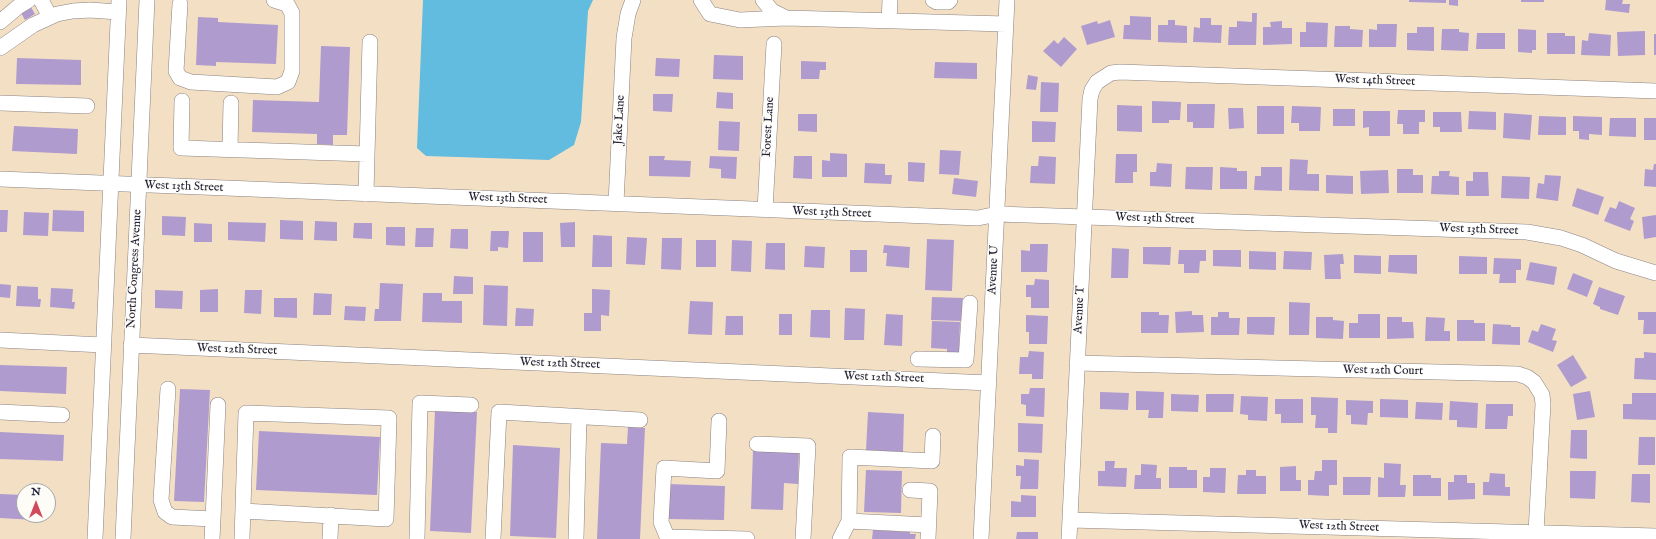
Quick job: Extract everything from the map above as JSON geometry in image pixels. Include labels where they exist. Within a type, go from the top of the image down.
[{"type":"street","points":[[0,22],[19,6],[29,0]]},
{"type":"street","points":[[41,0],[50,17]]},
{"type":"street","name":"North Congress Avenue","points":[[123,539],[147,0]]},
{"type":"street","points":[[179,2],[176,72],[180,78],[191,82],[277,87],[288,82],[292,71],[292,13],[287,4],[274,0]]},
{"type":"street","name":"Jake Lane","points":[[616,203],[624,38],[632,0]]},
{"type":"street","points":[[701,0],[710,14],[740,20],[786,18],[1006,24]]},
{"type":"street","points":[[763,0],[772,11],[786,18]]},
{"type":"street","points":[[889,21],[890,0]]},
{"type":"street","points":[[933,0],[936,2],[948,2],[950,0]]},
{"type":"street","name":"Avenue U","points":[[981,539],[1007,0]]},
{"type":"street","points":[[0,48],[32,25],[50,17],[72,11],[119,6],[95,539]]},
{"type":"street","points":[[366,194],[370,42]]},
{"type":"street","name":"Forest Lane","points":[[764,210],[774,44]]},
{"type":"street","name":"West 14th Street","points":[[1097,82],[1111,73],[1120,72],[1656,91]]},
{"type":"street","name":"Avenue T","points":[[1069,539],[1090,99],[1092,90],[1097,82]]},
{"type":"street","points":[[182,101],[181,148],[367,154]]},
{"type":"street","points":[[0,103],[87,106]]},
{"type":"street","points":[[230,149],[231,103]]},
{"type":"street","name":"West 13th Street","points":[[0,179],[978,218],[997,214],[1527,232],[1561,238],[1582,245],[1616,261],[1656,273]]},
{"type":"street","points":[[918,359],[966,360],[970,308],[992,315]]},
{"type":"street","points":[[0,340],[104,345]]},
{"type":"street","name":"West 12th Street","points":[[131,345],[989,383]]},
{"type":"street","points":[[967,345],[991,346]]},
{"type":"street","points":[[933,380],[934,359]]},
{"type":"street","name":"West 12th Court","points":[[1077,363],[1518,374],[1527,377],[1534,382],[1542,395],[1543,404],[1536,532]]},
{"type":"street","points":[[168,389],[162,500],[165,512],[172,517],[213,519]]},
{"type":"street","points":[[417,539],[420,403],[471,405]]},
{"type":"street","points":[[212,539],[218,405]]},
{"type":"street","points":[[0,412],[62,415]]},
{"type":"street","points":[[493,539],[499,412],[640,420]]},
{"type":"street","points":[[242,539],[246,413],[389,418],[386,518],[243,511]]},
{"type":"street","points":[[576,539],[579,417]]},
{"type":"street","points":[[719,421],[717,471],[664,468],[661,522],[668,538],[747,539]]},
{"type":"street","points":[[840,539],[848,521],[850,457],[932,461],[933,436]]},
{"type":"street","points":[[757,444],[808,446],[803,539]]},
{"type":"street","points":[[848,521],[928,532],[930,492],[910,490]]},
{"type":"street","points":[[330,539],[331,515]]},
{"type":"street","name":"West 12th Street","points":[[1070,520],[1656,536]]},
{"type":"water","points":[[423,0],[593,0],[588,11],[581,122],[574,145],[549,160],[426,156],[417,148]]},
{"type":"building","points":[[1409,0],[1446,0],[1446,3],[1409,2]]},
{"type":"building","points":[[1449,0],[1458,0],[1458,6],[1449,5]]},
{"type":"building","points":[[1521,0],[1544,0],[1544,2],[1521,2]]},
{"type":"building","points":[[1606,0],[1623,0],[1622,4],[1630,4],[1629,13],[1605,10]]},
{"type":"building","points":[[31,7],[35,14],[25,20],[21,13]]},
{"type":"building","points":[[1252,13],[1257,13],[1256,45],[1228,45],[1229,27],[1237,27],[1237,21],[1252,22]]},
{"type":"building","points":[[1130,16],[1151,17],[1151,40],[1123,39],[1124,25],[1130,25]]},
{"type":"building","points":[[198,17],[218,18],[218,22],[278,25],[276,64],[216,62],[216,66],[196,65]]},
{"type":"building","points":[[1200,18],[1211,18],[1211,25],[1222,25],[1221,43],[1193,42],[1194,27],[1200,28]]},
{"type":"building","points":[[1110,20],[1115,37],[1087,45],[1081,26],[1097,21],[1098,24]]},
{"type":"building","points":[[1168,20],[1175,20],[1175,25],[1187,26],[1187,43],[1158,42],[1158,25],[1168,25]]},
{"type":"building","points":[[1282,21],[1282,28],[1292,28],[1292,44],[1263,45],[1263,27],[1271,27],[1270,22]]},
{"type":"building","points":[[1306,22],[1328,23],[1327,47],[1300,47],[1300,32],[1306,32]]},
{"type":"building","points":[[1377,24],[1397,24],[1396,47],[1369,47],[1369,29],[1377,30]]},
{"type":"building","points":[[1335,26],[1350,26],[1350,29],[1363,30],[1362,47],[1334,47]]},
{"type":"building","points":[[1417,27],[1434,27],[1434,51],[1407,50],[1407,33],[1417,33]]},
{"type":"building","points":[[1442,29],[1459,29],[1459,32],[1469,33],[1468,51],[1441,50]]},
{"type":"building","points":[[1518,29],[1536,30],[1536,50],[1532,50],[1532,53],[1518,52]]},
{"type":"building","points":[[1645,31],[1645,55],[1618,56],[1617,32]]},
{"type":"building","points":[[1477,33],[1505,33],[1505,49],[1476,49]]},
{"type":"building","points":[[1547,33],[1565,33],[1565,36],[1575,36],[1575,54],[1547,54]]},
{"type":"building","points":[[1589,33],[1611,35],[1610,56],[1581,55],[1582,40],[1588,41]]},
{"type":"building","points":[[1654,34],[1656,34],[1656,55],[1654,55]]},
{"type":"building","points":[[1064,37],[1077,49],[1061,67],[1043,51],[1054,40],[1058,44]]},
{"type":"building","points":[[321,46],[350,47],[347,135],[333,135],[333,145],[317,144],[317,134],[252,132],[253,100],[319,102]]},
{"type":"building","points":[[714,55],[743,56],[743,80],[713,79]]},
{"type":"building","points":[[17,58],[81,60],[81,85],[16,84]]},
{"type":"building","points":[[656,58],[680,59],[679,77],[655,76]]},
{"type":"building","points":[[801,61],[826,62],[826,70],[820,70],[819,79],[801,79]]},
{"type":"building","points":[[935,62],[977,63],[977,79],[934,78]]},
{"type":"building","points":[[1028,75],[1038,77],[1036,90],[1026,89]]},
{"type":"building","points":[[1041,82],[1059,83],[1058,112],[1040,112]]},
{"type":"building","points":[[717,92],[733,93],[733,109],[716,108]]},
{"type":"building","points":[[653,94],[673,94],[672,112],[653,111]]},
{"type":"building","points":[[1152,101],[1181,102],[1180,120],[1169,120],[1169,123],[1152,123]]},
{"type":"building","points":[[1187,104],[1215,104],[1214,128],[1193,128],[1193,122],[1187,122]]},
{"type":"building","points":[[1117,105],[1142,106],[1142,132],[1117,131]]},
{"type":"building","points":[[1257,106],[1284,106],[1284,134],[1257,134]]},
{"type":"building","points":[[1292,106],[1321,107],[1320,131],[1299,131],[1299,123],[1291,123]]},
{"type":"building","points":[[1228,108],[1243,108],[1244,128],[1229,129]]},
{"type":"building","points":[[1333,109],[1355,109],[1355,126],[1333,126]]},
{"type":"building","points":[[1398,110],[1425,110],[1425,122],[1419,122],[1419,134],[1403,134],[1403,124],[1397,124]]},
{"type":"building","points":[[1363,111],[1390,111],[1390,136],[1369,136],[1369,127],[1363,128]]},
{"type":"building","points":[[1469,111],[1496,112],[1496,130],[1468,129]]},
{"type":"building","points":[[1433,112],[1461,112],[1462,132],[1440,132],[1440,127],[1433,127]]},
{"type":"building","points":[[1504,113],[1532,115],[1530,140],[1503,138]]},
{"type":"building","points":[[798,114],[817,114],[817,132],[798,131]]},
{"type":"building","points":[[1539,116],[1566,117],[1566,135],[1538,135]]},
{"type":"building","points":[[1573,116],[1602,117],[1602,135],[1589,134],[1589,140],[1579,139],[1579,131],[1573,131]]},
{"type":"building","points":[[1610,118],[1636,118],[1636,137],[1609,136]]},
{"type":"building","points":[[1644,118],[1656,118],[1656,140],[1644,140]]},
{"type":"building","points":[[719,121],[740,122],[739,151],[718,150]]},
{"type":"building","points":[[1032,121],[1056,122],[1055,142],[1032,142]]},
{"type":"building","points":[[14,126],[78,129],[77,154],[12,151]]},
{"type":"building","points":[[940,150],[961,151],[959,175],[939,174]]},
{"type":"building","points":[[830,153],[847,154],[847,177],[822,177],[822,160],[830,161]]},
{"type":"building","points":[[1116,154],[1137,154],[1137,172],[1133,172],[1133,183],[1115,183]]},
{"type":"building","points":[[649,156],[665,156],[664,160],[691,161],[690,177],[649,176]]},
{"type":"building","points":[[710,156],[737,157],[736,179],[721,178],[721,169],[709,168]]},
{"type":"building","points":[[794,156],[812,156],[812,179],[793,178]]},
{"type":"building","points":[[1039,156],[1056,157],[1055,184],[1030,183],[1031,166],[1038,166]]},
{"type":"building","points":[[1290,159],[1308,160],[1307,174],[1319,174],[1319,191],[1289,190]]},
{"type":"building","points":[[908,162],[925,163],[924,182],[908,181]]},
{"type":"building","points":[[865,163],[885,164],[885,175],[892,175],[891,184],[864,183]]},
{"type":"building","points":[[1157,163],[1172,164],[1171,187],[1150,186],[1150,172],[1156,172]]},
{"type":"building","points":[[1654,164],[1656,164],[1656,187],[1644,186],[1645,169],[1653,170]]},
{"type":"building","points":[[1186,167],[1213,167],[1212,190],[1185,189]]},
{"type":"building","points":[[1220,167],[1237,168],[1237,171],[1247,171],[1247,189],[1220,189]]},
{"type":"building","points":[[1261,167],[1282,167],[1282,191],[1254,190],[1255,176],[1261,176]]},
{"type":"building","points":[[1397,169],[1413,169],[1413,175],[1423,175],[1423,193],[1397,193]]},
{"type":"building","points":[[1388,170],[1389,193],[1361,194],[1360,171]]},
{"type":"building","points":[[1439,171],[1450,171],[1449,176],[1459,177],[1459,195],[1431,194],[1432,176],[1439,176]]},
{"type":"building","points":[[1473,172],[1488,172],[1489,196],[1466,196],[1466,181],[1473,181]]},
{"type":"building","points":[[1326,175],[1353,176],[1353,194],[1326,193]]},
{"type":"building","points":[[1545,175],[1561,176],[1558,201],[1536,198],[1538,183],[1544,184]]},
{"type":"building","points":[[1502,176],[1530,177],[1529,199],[1501,198]]},
{"type":"building","points":[[954,178],[978,181],[976,197],[952,194]]},
{"type":"building","points":[[1577,188],[1604,197],[1598,215],[1572,206]]},
{"type":"building","points":[[1619,201],[1635,208],[1630,219],[1634,221],[1630,231],[1604,221],[1610,207],[1616,209]]},
{"type":"building","points":[[0,210],[8,210],[7,232],[0,232]]},
{"type":"building","points":[[53,210],[84,211],[84,232],[52,231]]},
{"type":"building","points":[[24,212],[49,213],[48,236],[23,235]]},
{"type":"building","points":[[1656,215],[1656,237],[1644,239],[1642,217]]},
{"type":"building","points":[[162,216],[186,217],[185,236],[162,235]]},
{"type":"building","points":[[280,220],[303,221],[303,240],[280,239]]},
{"type":"building","points":[[315,221],[337,222],[337,241],[314,240]]},
{"type":"building","points":[[228,222],[266,223],[265,242],[228,240]]},
{"type":"building","points":[[575,222],[575,247],[561,247],[560,223]]},
{"type":"building","points":[[194,223],[212,224],[212,242],[194,242]]},
{"type":"building","points":[[354,223],[372,223],[372,239],[353,238]]},
{"type":"building","points":[[386,227],[405,227],[405,246],[386,245]]},
{"type":"building","points":[[416,228],[434,228],[433,247],[415,247]]},
{"type":"building","points":[[451,229],[468,229],[468,249],[450,248]]},
{"type":"building","points":[[491,231],[509,231],[508,248],[498,247],[498,251],[490,251]]},
{"type":"building","points":[[523,232],[543,232],[543,262],[523,262]]},
{"type":"building","points":[[593,235],[612,236],[612,267],[592,267]]},
{"type":"building","points":[[627,237],[647,238],[645,265],[626,264]]},
{"type":"building","points":[[662,238],[682,238],[681,270],[661,269]]},
{"type":"building","points":[[927,239],[954,240],[952,291],[925,290]]},
{"type":"building","points":[[696,240],[716,240],[716,267],[696,267]]},
{"type":"building","points":[[732,240],[752,241],[751,272],[731,271]]},
{"type":"building","points":[[766,243],[785,243],[785,270],[765,269]]},
{"type":"building","points":[[1030,244],[1048,244],[1047,272],[1021,272],[1021,250],[1030,251]]},
{"type":"building","points":[[884,245],[910,247],[909,268],[886,266],[887,253],[883,253]]},
{"type":"building","points":[[805,246],[825,247],[824,268],[804,267]]},
{"type":"building","points":[[1143,247],[1171,247],[1170,265],[1143,264]]},
{"type":"building","points":[[1112,248],[1129,249],[1128,278],[1111,278]]},
{"type":"building","points":[[850,250],[867,250],[867,272],[850,272]]},
{"type":"building","points":[[1179,250],[1206,250],[1206,261],[1200,261],[1199,273],[1184,273],[1184,264],[1178,264]]},
{"type":"building","points":[[1213,250],[1241,250],[1241,267],[1213,266]]},
{"type":"building","points":[[1249,251],[1276,252],[1276,270],[1249,269]]},
{"type":"building","points":[[1284,251],[1312,252],[1311,270],[1283,269]]},
{"type":"building","points":[[1343,254],[1344,264],[1340,264],[1341,279],[1325,279],[1324,255]]},
{"type":"building","points":[[1354,255],[1381,256],[1381,274],[1354,273]]},
{"type":"building","points":[[1389,255],[1417,255],[1417,274],[1388,272]]},
{"type":"building","points":[[1459,256],[1487,257],[1487,274],[1459,274]]},
{"type":"building","points":[[1494,258],[1521,259],[1521,270],[1516,270],[1516,283],[1499,283],[1500,274],[1493,274]]},
{"type":"building","points":[[1530,262],[1557,267],[1554,285],[1526,280]]},
{"type":"building","points":[[1573,273],[1593,281],[1587,297],[1567,289]]},
{"type":"building","points":[[454,276],[473,277],[473,294],[453,294]]},
{"type":"building","points":[[1035,279],[1049,280],[1049,308],[1031,308],[1031,297],[1026,297],[1026,285],[1034,285]]},
{"type":"building","points":[[380,283],[403,284],[401,321],[374,321],[375,309],[379,309]]},
{"type":"building","points":[[0,284],[11,285],[10,298],[0,297]]},
{"type":"building","points":[[484,285],[508,286],[507,326],[483,325]]},
{"type":"building","points":[[17,286],[38,287],[38,299],[41,299],[40,307],[16,306]]},
{"type":"building","points":[[1599,287],[1625,296],[1618,315],[1600,309],[1600,307],[1593,304]]},
{"type":"building","points":[[51,288],[73,289],[72,302],[75,302],[74,309],[50,307]]},
{"type":"building","points":[[218,289],[218,312],[200,312],[200,290]]},
{"type":"building","points":[[592,289],[610,290],[609,316],[601,315],[601,331],[584,331],[584,313],[592,313]]},
{"type":"building","points":[[155,290],[183,291],[182,309],[155,308]]},
{"type":"building","points":[[245,290],[262,290],[261,314],[244,313]]},
{"type":"building","points":[[314,293],[332,294],[331,315],[313,315]]},
{"type":"building","points":[[423,293],[442,293],[442,301],[462,301],[462,323],[422,322]]},
{"type":"building","points":[[932,297],[963,298],[962,321],[931,320]]},
{"type":"building","points":[[274,298],[297,298],[297,318],[274,317]]},
{"type":"building","points":[[690,301],[713,302],[712,335],[688,334]]},
{"type":"building","points":[[1289,302],[1310,303],[1309,335],[1289,335]]},
{"type":"building","points":[[345,306],[366,307],[365,321],[344,320]]},
{"type":"building","points":[[516,308],[534,309],[533,326],[515,326]]},
{"type":"building","points":[[845,308],[865,309],[864,340],[844,340]]},
{"type":"building","points":[[811,310],[830,310],[830,338],[810,337]]},
{"type":"building","points":[[1192,311],[1192,315],[1203,315],[1204,332],[1176,333],[1175,312]]},
{"type":"building","points":[[1141,312],[1159,312],[1159,315],[1169,315],[1168,333],[1141,333]]},
{"type":"building","points":[[1218,312],[1229,312],[1229,318],[1240,318],[1239,335],[1211,335],[1211,317],[1218,317]]},
{"type":"building","points":[[1638,312],[1656,312],[1656,334],[1643,334],[1644,320],[1638,320]]},
{"type":"building","points":[[779,314],[792,314],[792,335],[779,335]]},
{"type":"building","points":[[886,314],[903,315],[902,346],[884,345]]},
{"type":"building","points":[[1358,314],[1380,314],[1380,338],[1349,338],[1349,323],[1358,323]]},
{"type":"building","points":[[1026,315],[1048,316],[1047,344],[1029,344],[1029,332],[1026,332]]},
{"type":"building","points":[[726,316],[743,316],[743,335],[725,335]]},
{"type":"building","points":[[1247,317],[1275,317],[1274,335],[1247,334]]},
{"type":"building","points":[[1316,317],[1333,317],[1333,320],[1344,321],[1343,339],[1316,338]]},
{"type":"building","points":[[1387,317],[1402,317],[1402,322],[1413,322],[1414,338],[1387,339]]},
{"type":"building","points":[[1426,317],[1445,318],[1444,331],[1450,331],[1450,341],[1425,341]]},
{"type":"building","points":[[1457,320],[1474,320],[1474,323],[1485,323],[1485,341],[1457,341]]},
{"type":"building","points":[[932,321],[960,322],[959,354],[947,354],[947,349],[931,348]]},
{"type":"building","points":[[1493,324],[1520,327],[1520,345],[1492,344]]},
{"type":"building","points":[[1541,324],[1556,329],[1552,340],[1557,341],[1553,352],[1528,342],[1532,330],[1538,332]]},
{"type":"building","points":[[1029,351],[1044,352],[1043,379],[1032,379],[1032,374],[1019,374],[1020,357],[1028,357]]},
{"type":"building","points":[[1644,352],[1656,353],[1656,380],[1634,379],[1635,358],[1644,358]]},
{"type":"building","points":[[1573,355],[1587,378],[1571,387],[1557,365]]},
{"type":"building","points":[[0,365],[67,367],[66,394],[0,391]]},
{"type":"building","points":[[1030,388],[1045,388],[1044,417],[1026,416],[1026,405],[1021,404],[1021,394],[1029,394]]},
{"type":"building","points":[[180,389],[210,390],[204,502],[174,501]]},
{"type":"building","points":[[1136,391],[1164,392],[1163,418],[1148,418],[1149,410],[1136,410]]},
{"type":"building","points":[[1590,391],[1595,417],[1577,420],[1573,394]]},
{"type":"building","points":[[1100,392],[1129,393],[1128,410],[1100,409]]},
{"type":"building","points":[[1632,393],[1656,393],[1656,420],[1623,419],[1623,404],[1632,404]]},
{"type":"building","points":[[1171,394],[1199,395],[1198,412],[1171,411]]},
{"type":"building","points":[[1206,394],[1234,394],[1233,412],[1206,412]]},
{"type":"building","points":[[1241,396],[1268,397],[1267,421],[1248,420],[1248,415],[1240,414]]},
{"type":"building","points":[[1311,397],[1338,398],[1337,433],[1328,433],[1328,428],[1315,428],[1316,415],[1311,415]]},
{"type":"building","points":[[1275,399],[1303,399],[1303,423],[1281,423],[1281,414],[1275,414]]},
{"type":"building","points":[[1380,399],[1408,400],[1408,418],[1380,417]]},
{"type":"building","points":[[1346,400],[1373,401],[1373,413],[1368,413],[1367,425],[1351,424],[1351,415],[1346,415]]},
{"type":"building","points":[[1450,401],[1478,403],[1477,428],[1457,427],[1457,420],[1449,420]]},
{"type":"building","points":[[1416,402],[1443,403],[1442,420],[1415,419]]},
{"type":"building","points":[[1486,404],[1513,404],[1513,416],[1508,416],[1507,429],[1485,429]]},
{"type":"building","points":[[435,410],[477,412],[471,533],[430,531]]},
{"type":"building","points":[[868,412],[904,414],[903,452],[866,450]]},
{"type":"building","points":[[1018,423],[1043,424],[1042,453],[1018,452]]},
{"type":"building","points":[[628,427],[645,428],[640,539],[597,539],[601,443],[627,444]]},
{"type":"building","points":[[1571,430],[1587,430],[1587,459],[1570,458]]},
{"type":"building","points":[[259,431],[380,437],[377,495],[256,490]]},
{"type":"building","points":[[0,432],[64,435],[63,461],[0,459]]},
{"type":"building","points":[[1639,437],[1655,437],[1655,465],[1638,465]]},
{"type":"building","points":[[513,445],[560,448],[556,538],[510,536]]},
{"type":"building","points":[[753,450],[799,451],[798,484],[784,483],[783,510],[751,509]]},
{"type":"building","points":[[1024,459],[1039,460],[1038,489],[1020,489],[1021,476],[1016,476],[1016,465],[1024,466]]},
{"type":"building","points":[[1322,460],[1337,460],[1337,485],[1329,485],[1329,496],[1308,495],[1308,480],[1314,480],[1315,471],[1322,471]]},
{"type":"building","points":[[1105,461],[1115,461],[1114,468],[1127,468],[1126,487],[1098,486],[1098,471],[1105,471]]},
{"type":"building","points":[[1384,463],[1401,464],[1400,485],[1406,485],[1405,497],[1378,497],[1378,477],[1384,478]]},
{"type":"building","points":[[1141,464],[1157,465],[1156,478],[1161,478],[1161,489],[1134,489],[1135,475],[1141,475]]},
{"type":"building","points":[[1296,466],[1296,480],[1301,480],[1301,491],[1280,491],[1280,467]]},
{"type":"building","points":[[1169,467],[1187,467],[1187,470],[1197,470],[1197,488],[1169,488]]},
{"type":"building","points":[[1210,468],[1226,468],[1225,493],[1203,492],[1203,477],[1210,477]]},
{"type":"building","points":[[866,470],[902,471],[901,513],[864,512]]},
{"type":"building","points":[[1246,470],[1256,470],[1256,476],[1266,476],[1266,494],[1237,494],[1238,475],[1246,475]]},
{"type":"building","points":[[1570,471],[1596,471],[1595,499],[1570,498]]},
{"type":"building","points":[[1490,473],[1505,474],[1505,487],[1510,487],[1510,496],[1483,495],[1483,482],[1489,482]]},
{"type":"building","points":[[1632,474],[1650,474],[1650,503],[1631,502]]},
{"type":"building","points":[[1413,475],[1431,475],[1431,478],[1441,478],[1441,496],[1413,496]]},
{"type":"building","points":[[1454,475],[1467,475],[1467,483],[1475,483],[1475,499],[1448,500],[1448,482],[1454,482]]},
{"type":"building","points":[[1343,477],[1371,477],[1370,495],[1343,495]]},
{"type":"building","points":[[668,484],[725,486],[724,520],[666,519]]},
{"type":"building","points":[[0,494],[16,495],[16,519],[0,518]]},
{"type":"building","points":[[1021,495],[1036,496],[1036,517],[1011,517],[1011,501],[1021,502]]},
{"type":"building","points":[[873,530],[910,532],[910,534],[916,534],[915,539],[872,539]]},
{"type":"building","points":[[1017,532],[1038,532],[1038,539],[1016,539]]}]
